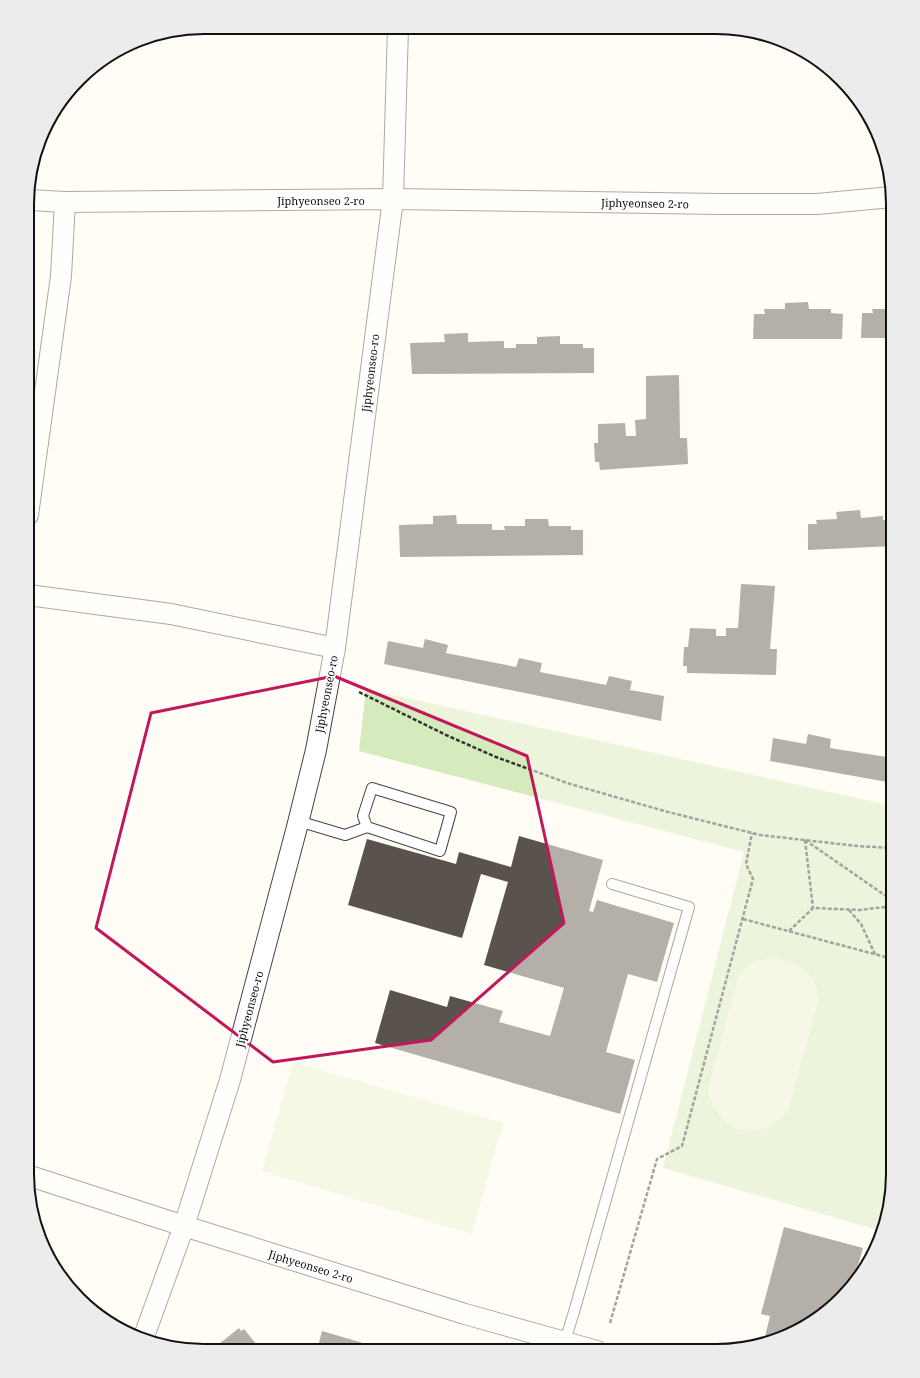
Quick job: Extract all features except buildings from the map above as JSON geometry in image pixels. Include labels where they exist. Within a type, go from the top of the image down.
[{"type":"street","name":"Jiphyeonseo-ro","points":[[145,1333],[184,1226],[230,1080],[316,750],[335,648],[393,199],[398,34]]},
{"type":"street","name":"Jiphyeonseo 2-ro","points":[[34,200],[65,202],[393,199],[817,204],[886,198]]},
{"type":"street","points":[[34,472],[61,276],[65,202]]},
{"type":"street","points":[[34,596],[171,614],[335,648]]},
{"type":"street","name":"Jiphyeonseo 2-ro","points":[[34,1177],[465,1314],[575,1344]]},
{"type":"lane","points":[[298,821],[345,835],[367,827],[440,851],[451,812],[372,788],[363,816],[367,827]]},
{"type":"lane","points":[[565,1341],[689,907],[612,884]]},
{"type":"path","points":[[359,692],[446,735],[496,757],[578,786],[668,812],[760,835],[857,846],[886,848]]},
{"type":"path","points":[[610,1323],[657,1159],[682,1146],[753,879],[746,864],[752,833]]},
{"type":"path","points":[[805,840],[886,896]]},
{"type":"path","points":[[805,840],[813,908]]},
{"type":"path","points":[[789,931],[813,908],[860,910],[886,905]]},
{"type":"path","points":[[848,909],[861,924],[875,954]]},
{"type":"path","points":[[743,919],[886,957]]},
{"type":"highlighted area","points":[[334,676],[527,756],[564,923],[431,1040],[273,1062],[96,928],[151,713]]},
{"type":"green space","points":[[366,689],[886,804],[886,1185],[883,1207],[876,1230],[663,1168],[744,852],[359,751]]},
{"type":"green space","points":[[774,958],[798,966],[808,973],[815,984],[819,999],[788,1110],[778,1120],[766,1128],[756,1131],[746,1131],[728,1123],[721,1116],[710,1099],[708,1089],[739,974],[755,962]]},
{"type":"green space","points":[[293,1062],[503,1123],[472,1234],[262,1171]]}]
